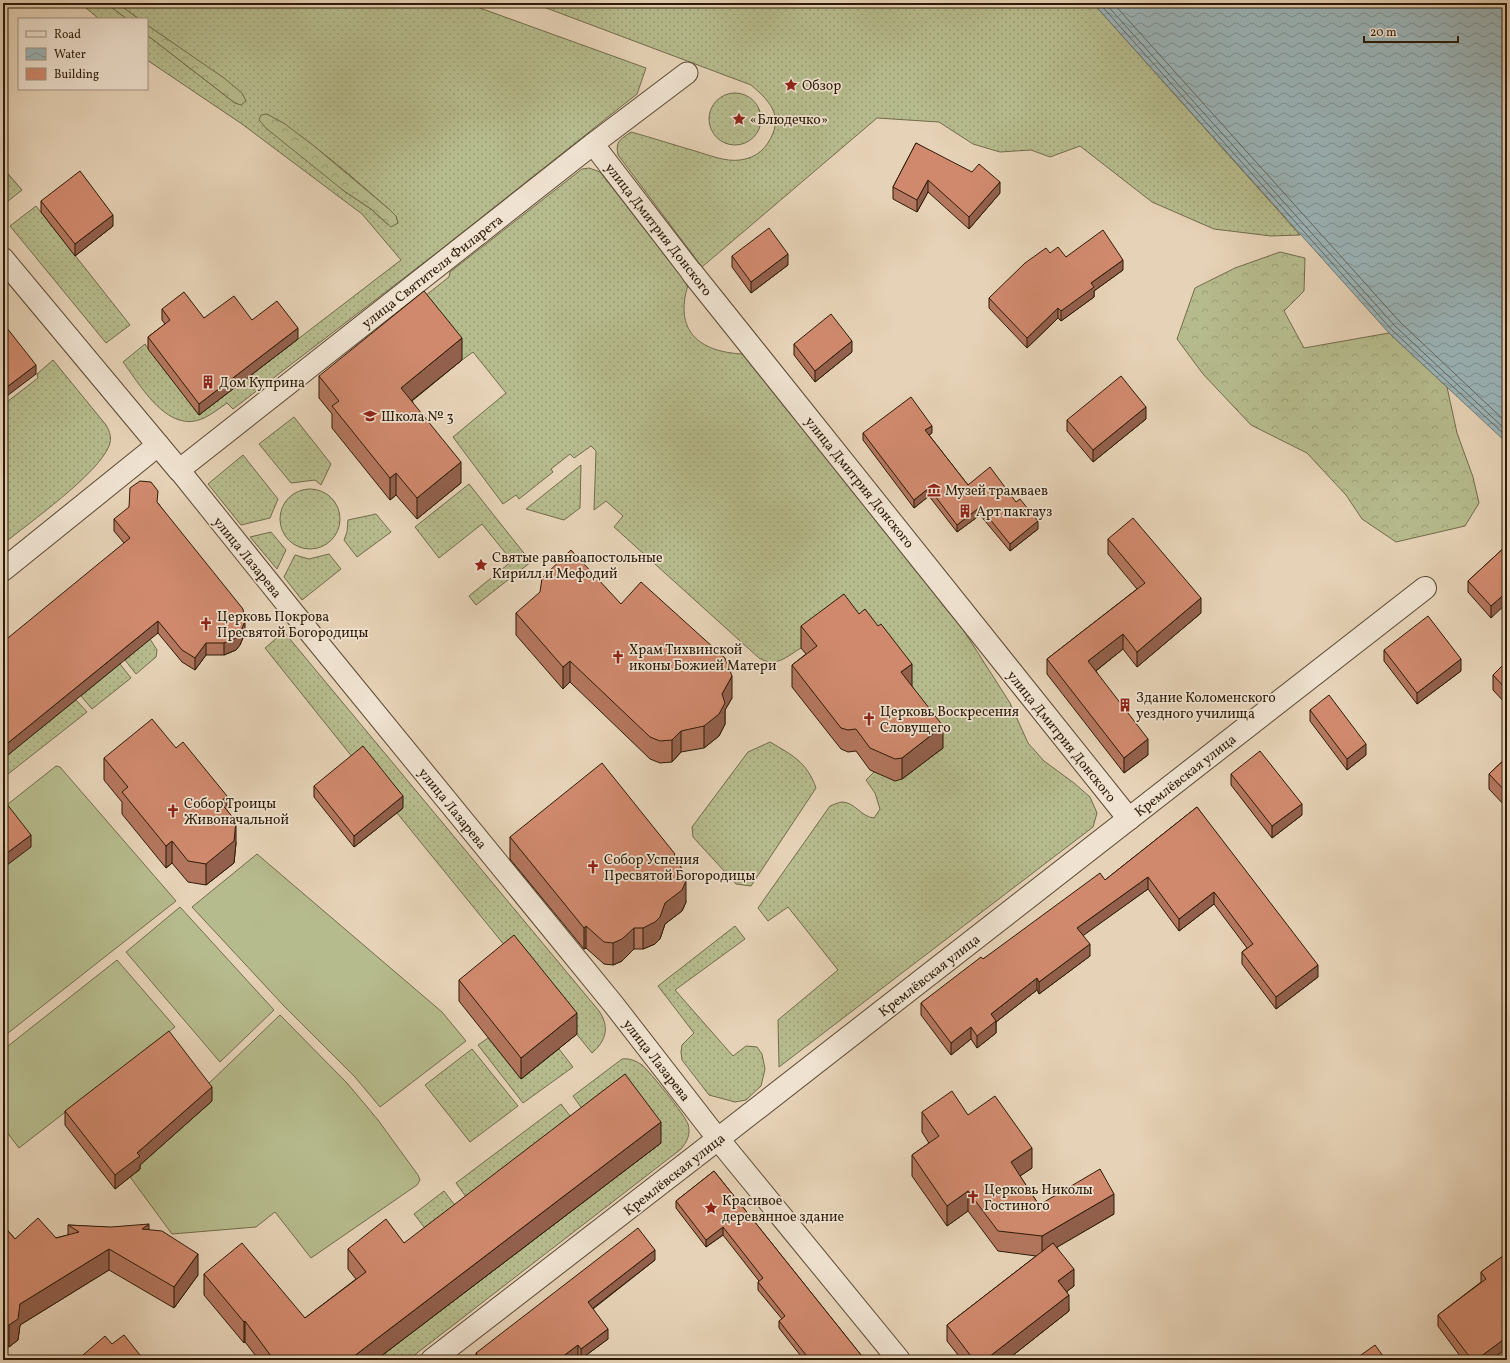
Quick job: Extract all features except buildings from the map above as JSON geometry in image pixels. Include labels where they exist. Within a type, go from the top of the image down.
[{"type":"street","name":"улица Святителя Филарета","points":[[179,470],[593,144],[687,73]]},
{"type":"street","name":"улица Дмитрия Донского","points":[[593,144],[693,274],[1129,819]]},
{"type":"street","name":"улица Лазарева","points":[[3,259],[158,444],[618,1010],[718,1139],[899,1360]]},
{"type":"street","points":[[3,570],[158,444]]},
{"type":"street","name":"Кремлёвская улица","points":[[432,1360],[1425,588]]},
{"type":"green space","points":[[80,3],[106,3],[126,18],[98,18]]},
{"type":"green space","points":[[106,3],[117,3],[138,18],[126,18]]},
{"type":"green space","points":[[117,3],[466,3],[646,68],[637,94],[439,251],[233,409],[227,403],[204,418],[191,421],[179,420],[167,414],[147,395],[123,362],[145,344],[199,415],[401,260],[362,214],[242,124],[148,61],[148,36],[235,103],[174,44],[148,26],[148,18],[138,18]],"holes":[[[267,114],[300,136],[361,184],[396,216],[398,223],[387,224],[371,209],[344,191]]]},
{"type":"green space","points":[[533,3],[1093,3],[1300,235],[1271,236],[1214,229],[1152,202],[1080,146],[1050,157],[1031,150],[1000,152],[973,144],[939,122],[877,118],[702,267],[618,155],[617,147],[619,141],[631,132],[717,158],[729,160],[746,159],[761,151],[771,138],[775,125],[775,118],[771,106],[751,85]]},
{"type":"green space","points":[[148,26],[224,78],[242,93],[246,101],[241,105],[235,103],[148,36]]},
{"type":"green space","points":[[735,93],[745,95],[753,101],[759,109],[761,119],[759,129],[753,137],[745,143],[735,145],[725,143],[717,137],[711,129],[709,119],[711,109],[717,101],[725,95]]},
{"type":"green space","points":[[267,114],[285,124],[314,146],[390,210],[396,216],[398,223],[391,227],[371,209],[344,191],[267,129],[259,120],[261,115]]},
{"type":"green space","points":[[3,168],[22,190],[3,205]]},
{"type":"green space","points":[[589,168],[600,172],[688,285],[684,301],[684,314],[687,326],[693,336],[713,349],[743,354],[964,631],[1010,703],[1028,743],[1044,761],[1090,797],[1097,813],[1093,827],[779,1067],[778,1020],[838,970],[788,907],[768,921],[758,908],[830,806],[841,802],[851,804],[865,815],[874,818],[880,809],[875,793],[866,780],[879,767],[901,694],[912,685],[801,648],[786,658],[776,662],[765,661],[759,658],[614,527],[623,516],[606,501],[594,510],[596,451],[591,446],[574,458],[570,454],[551,469],[553,472],[519,499],[516,495],[503,504],[453,437],[506,393],[473,352],[462,360],[416,303],[449,277],[450,272],[582,169]]},
{"type":"green space","points":[[36,206],[130,325],[106,343],[10,226]]},
{"type":"green space","points":[[1280,252],[1305,258],[1304,291],[1284,311],[1304,348],[1389,333],[1447,387],[1457,433],[1473,477],[1479,503],[1465,526],[1396,542],[1362,519],[1346,495],[1307,453],[1251,425],[1203,374],[1177,339],[1195,288],[1235,268]]},
{"type":"green space","points":[[53,360],[106,425],[109,430],[110,443],[102,457],[77,484],[62,498],[3,544],[3,405],[38,378],[37,374]]},
{"type":"green space","points":[[294,417],[331,464],[321,485],[315,480],[291,483],[259,444]]},
{"type":"green space","points":[[243,455],[278,499],[270,518],[241,525],[208,484]]},
{"type":"green space","points":[[581,465],[580,508],[564,520],[526,509]]},
{"type":"green space","points":[[469,484],[531,562],[476,605],[469,596],[512,561],[482,524],[439,558],[415,527]]},
{"type":"green space","points":[[310,489],[326,494],[331,498],[335,503],[340,519],[335,535],[331,540],[326,544],[310,549],[294,544],[289,540],[285,535],[280,519],[285,503],[289,498],[294,494]]},
{"type":"green space","points":[[376,514],[391,532],[357,557],[344,540],[347,532],[348,520]]},
{"type":"green space","points":[[271,532],[286,550],[277,569],[250,537]]},
{"type":"green space","points":[[329,554],[341,569],[302,600],[284,577],[295,555],[309,559]]},
{"type":"green space","points":[[284,632],[599,1011],[605,1023],[605,1034],[601,1044],[592,1053],[397,813],[403,808],[357,763],[265,648]]},
{"type":"green space","points":[[150,639],[157,650],[156,657],[136,674],[125,660]]},
{"type":"green space","points":[[120,664],[131,678],[92,709],[81,696]]},
{"type":"green space","points":[[76,700],[87,712],[3,778],[3,759]]},
{"type":"green space","points":[[770,742],[792,755],[803,765],[816,788],[751,886],[736,884],[693,837],[692,827],[748,752]]},
{"type":"green space","points":[[56,766],[60,767],[176,901],[3,1037],[3,868],[30,847],[3,808]]},
{"type":"green space","points":[[257,854],[442,1012],[466,1041],[380,1107],[355,1077],[284,1006],[192,907]]},
{"type":"green space","points":[[180,907],[274,1010],[220,1062],[126,952]]},
{"type":"green space","points":[[735,926],[745,939],[675,990],[733,1056],[746,1046],[757,1047],[762,1054],[765,1069],[761,1086],[746,1100],[735,1102],[709,1095],[682,1060],[682,1045],[694,1033],[658,986]]},
{"type":"green space","points":[[117,960],[175,1027],[19,1148],[3,1127],[3,1050]]},
{"type":"green space","points":[[280,1015],[347,1083],[378,1120],[418,1175],[420,1180],[417,1185],[311,1258],[275,1212],[256,1227],[172,1234],[130,1177],[140,1170],[137,1167],[203,1089]]},
{"type":"green space","points":[[488,1038],[521,1079],[559,1049],[573,1067],[523,1103],[478,1045]]},
{"type":"green space","points":[[472,1049],[518,1106],[470,1142],[425,1085]]},
{"type":"green space","points":[[622,1059],[633,1060],[642,1065],[667,1094],[685,1119],[688,1124],[689,1134],[687,1141],[681,1149],[408,1360],[376,1360],[661,1143],[591,1121],[573,1096]]},
{"type":"green space","points":[[561,1104],[580,1129],[475,1209],[456,1183]]},
{"type":"green space","points":[[444,1191],[464,1217],[434,1240],[414,1214]]},
{"type":"water","points":[[1093,3],[1507,3],[1507,443],[1389,333]]},
{"type":"place","name":"Обзор","points":[[791,85]]},
{"type":"place","name":"«Блюдечко»","points":[[739,119]]},
{"type":"place","name":"Дом Куприна","points":[[208,382]]},
{"type":"place","name":"Школа № 3","points":[[370,416]]},
{"type":"place","name":"Музей трамваев","points":[[934,490]]},
{"type":"place","name":"Арт пакгауз","points":[[965,511]]},
{"type":"place","name":"Святые равноапостольные Кирилл и Мефодий","points":[[481,565]]},
{"type":"place","name":"Церковь Покрова Пресвятой Богородицы","points":[[206,624]]},
{"type":"place","name":"Храм Тихвинской иконы Божией Матери","points":[[618,657]]},
{"type":"place","name":"Здание Коломенского уездного училища","points":[[1125,705]]},
{"type":"place","name":"Церковь Воскресения Словущего","points":[[869,719]]},
{"type":"place","name":"Собор Троицы Живоначальной","points":[[173,811]]},
{"type":"place","name":"Собор Успения Пресвятой Богородицы","points":[[593,867]]},
{"type":"place","name":"Церковь Николы Гостиного","points":[[973,1197]]},
{"type":"place","name":"Красивое деревянное здание","points":[[711,1208]]}]
